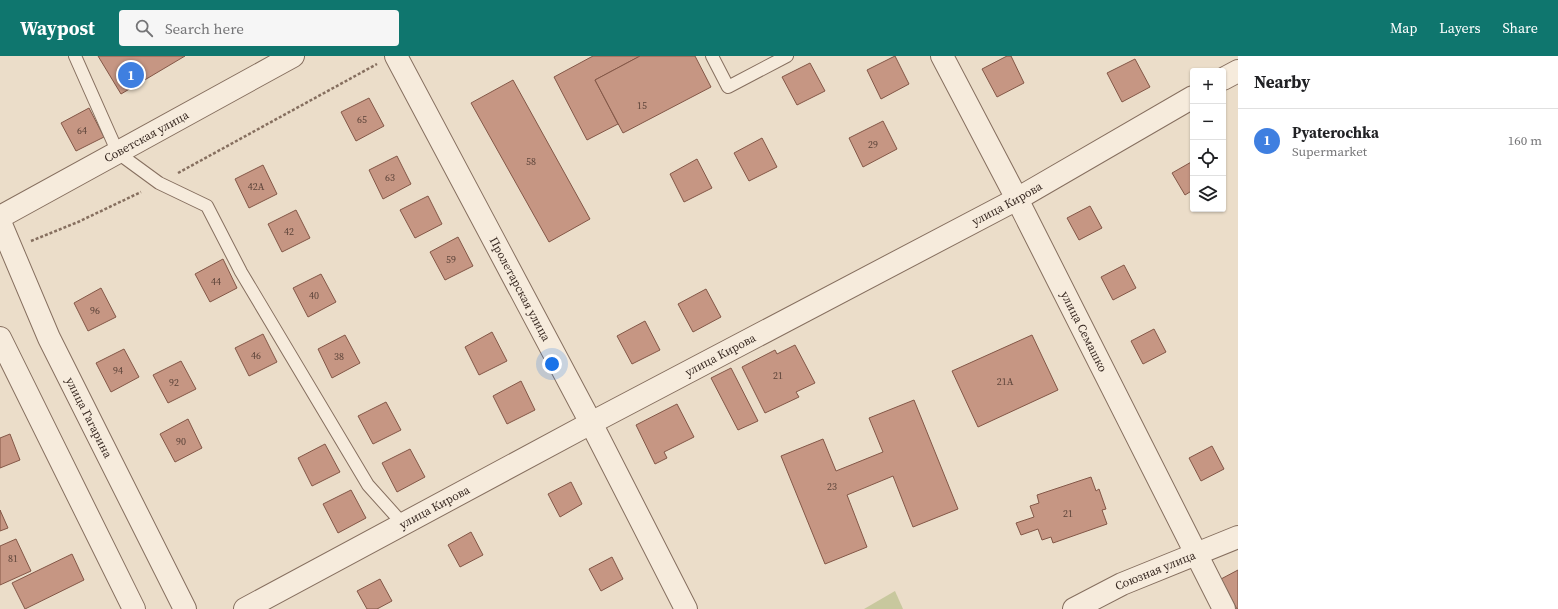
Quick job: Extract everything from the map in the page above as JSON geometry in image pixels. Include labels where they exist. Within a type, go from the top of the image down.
[{"type":"street","name":"Советская улица","points":[[0,217],[293,56]]},
{"type":"street","name":"улица Семашко","points":[[942,56],[1017,199],[1195,555],[1224,609]]},
{"type":"street","name":"Пролетарская улица","points":[[387,60],[591,423],[686,609]]},
{"type":"street","points":[[1226,77],[1238,71]]},
{"type":"street","name":"улица Кирова","points":[[245,609],[591,423],[1017,199],[1190,99]]},
{"type":"street","name":"улица Гагарина","points":[[0,222],[49,338],[186,609]]},
{"type":"street","points":[[0,338],[134,609]]},
{"type":"street","name":"Союзная улица","points":[[1074,609],[1122,584],[1238,537]]},
{"type":"lane","points":[[75,56],[118,153],[159,183],[207,206],[241,272],[368,485],[403,524]]},
{"type":"lane","points":[[712,56],[728,87],[787,56]]},
{"type":"path","points":[[12,248],[78,222],[159,183],[387,60]]},
{"type":"green space","points":[[895,591],[903,609],[864,609]]},
{"type":"building","points":[[98,56],[185,56],[121,94]]},
{"type":"building","points":[[593,56],[640,56],[595,80],[618,124],[587,140],[554,77]]},
{"type":"building","points":[[640,56],[695,56],[711,87],[623,133],[595,80]]},
{"type":"building","points":[[895,56],[909,84],[881,99],[867,70]]},
{"type":"building","points":[[1007,56],[1011,56],[1024,83],[997,97],[982,69]]},
{"type":"building","points":[[1135,59],[1150,87],[1122,102],[1107,73]]},
{"type":"building","points":[[810,63],[825,91],[797,105],[782,77]]},
{"type":"building","points":[[513,80],[590,219],[549,242],[471,103]]},
{"type":"building","points":[[369,98],[384,126],[356,141],[341,112]]},
{"type":"building","points":[[89,108],[104,137],[76,151],[61,123]]},
{"type":"building","points":[[883,121],[897,149],[863,167],[849,138]]},
{"type":"building","points":[[762,138],[777,167],[749,181],[734,153]]},
{"type":"building","points":[[397,156],[411,184],[383,199],[369,170]]},
{"type":"building","points":[[697,159],[712,188],[684,202],[670,174]]},
{"type":"building","points":[[1190,163],[1190,192],[1185,195],[1172,173]]},
{"type":"building","points":[[263,165],[277,194],[249,208],[235,179]]},
{"type":"building","points":[[428,196],[442,224],[415,238],[400,210]]},
{"type":"building","points":[[1090,206],[1102,228],[1079,240],[1067,218]]},
{"type":"building","points":[[296,210],[310,238],[282,252],[268,224]]},
{"type":"building","points":[[458,237],[473,266],[445,280],[430,252]]},
{"type":"building","points":[[223,259],[237,288],[210,302],[195,274]]},
{"type":"building","points":[[1124,265],[1136,288],[1113,300],[1101,277]]},
{"type":"building","points":[[321,274],[336,302],[308,317],[293,288]]},
{"type":"building","points":[[101,288],[116,317],[88,331],[74,303]]},
{"type":"building","points":[[706,289],[721,317],[693,332],[678,304]]},
{"type":"building","points":[[645,321],[660,350],[632,364],[617,336]]},
{"type":"building","points":[[1154,329],[1166,352],[1143,364],[1131,341]]},
{"type":"building","points":[[492,332],[507,361],[479,375],[465,347]]},
{"type":"building","points":[[263,334],[277,362],[249,376],[235,348]]},
{"type":"building","points":[[345,335],[360,363],[332,378],[318,349]]},
{"type":"building","points":[[1032,335],[1058,390],[978,427],[952,371]]},
{"type":"building","points":[[795,345],[815,383],[796,392],[799,397],[765,413],[742,367],[775,350],[777,354]]},
{"type":"building","points":[[124,349],[139,377],[111,392],[96,363]]},
{"type":"building","points":[[181,361],[196,389],[168,403],[153,375]]},
{"type":"building","points":[[731,368],[758,421],[738,430],[711,378]]},
{"type":"building","points":[[521,381],[535,410],[507,424],[493,396]]},
{"type":"building","points":[[914,400],[958,509],[913,527],[893,476],[847,495],[867,547],[825,564],[781,456],[823,439],[836,471],[883,452],[869,418]]},
{"type":"building","points":[[386,402],[401,430],[373,444],[358,416]]},
{"type":"building","points":[[677,404],[694,437],[664,452],[667,458],[655,464],[636,425]]},
{"type":"building","points":[[188,419],[202,448],[175,462],[160,434]]},
{"type":"building","points":[[10,434],[20,460],[0,468],[0,438]]},
{"type":"building","points":[[325,444],[340,472],[312,486],[298,458]]},
{"type":"building","points":[[1212,446],[1224,469],[1201,481],[1189,458]]},
{"type":"building","points":[[410,449],[425,477],[397,492],[382,463]]},
{"type":"building","points":[[1091,477],[1096,491],[1099,489],[1106,509],[1102,510],[1107,524],[1053,543],[1051,537],[1042,540],[1038,529],[1021,535],[1016,523],[1034,517],[1030,506],[1039,503],[1037,495]]},
{"type":"building","points":[[571,482],[582,504],[560,517],[548,494]]},
{"type":"building","points":[[351,490],[366,518],[338,533],[323,504]]},
{"type":"building","points":[[0,510],[8,528],[0,531]]},
{"type":"building","points":[[471,532],[483,555],[460,567],[448,545]]},
{"type":"building","points":[[16,539],[31,571],[0,585],[0,546]]},
{"type":"building","points":[[72,554],[84,580],[25,609],[12,583]]},
{"type":"building","points":[[612,557],[623,579],[601,591],[589,569]]},
{"type":"building","points":[[1238,570],[1238,609],[1237,609],[1221,579]]},
{"type":"building","points":[[380,579],[392,601],[377,609],[367,609],[357,591]]},
{"type":"place","name":"Pyaterochka","points":[[131,75]]}]
